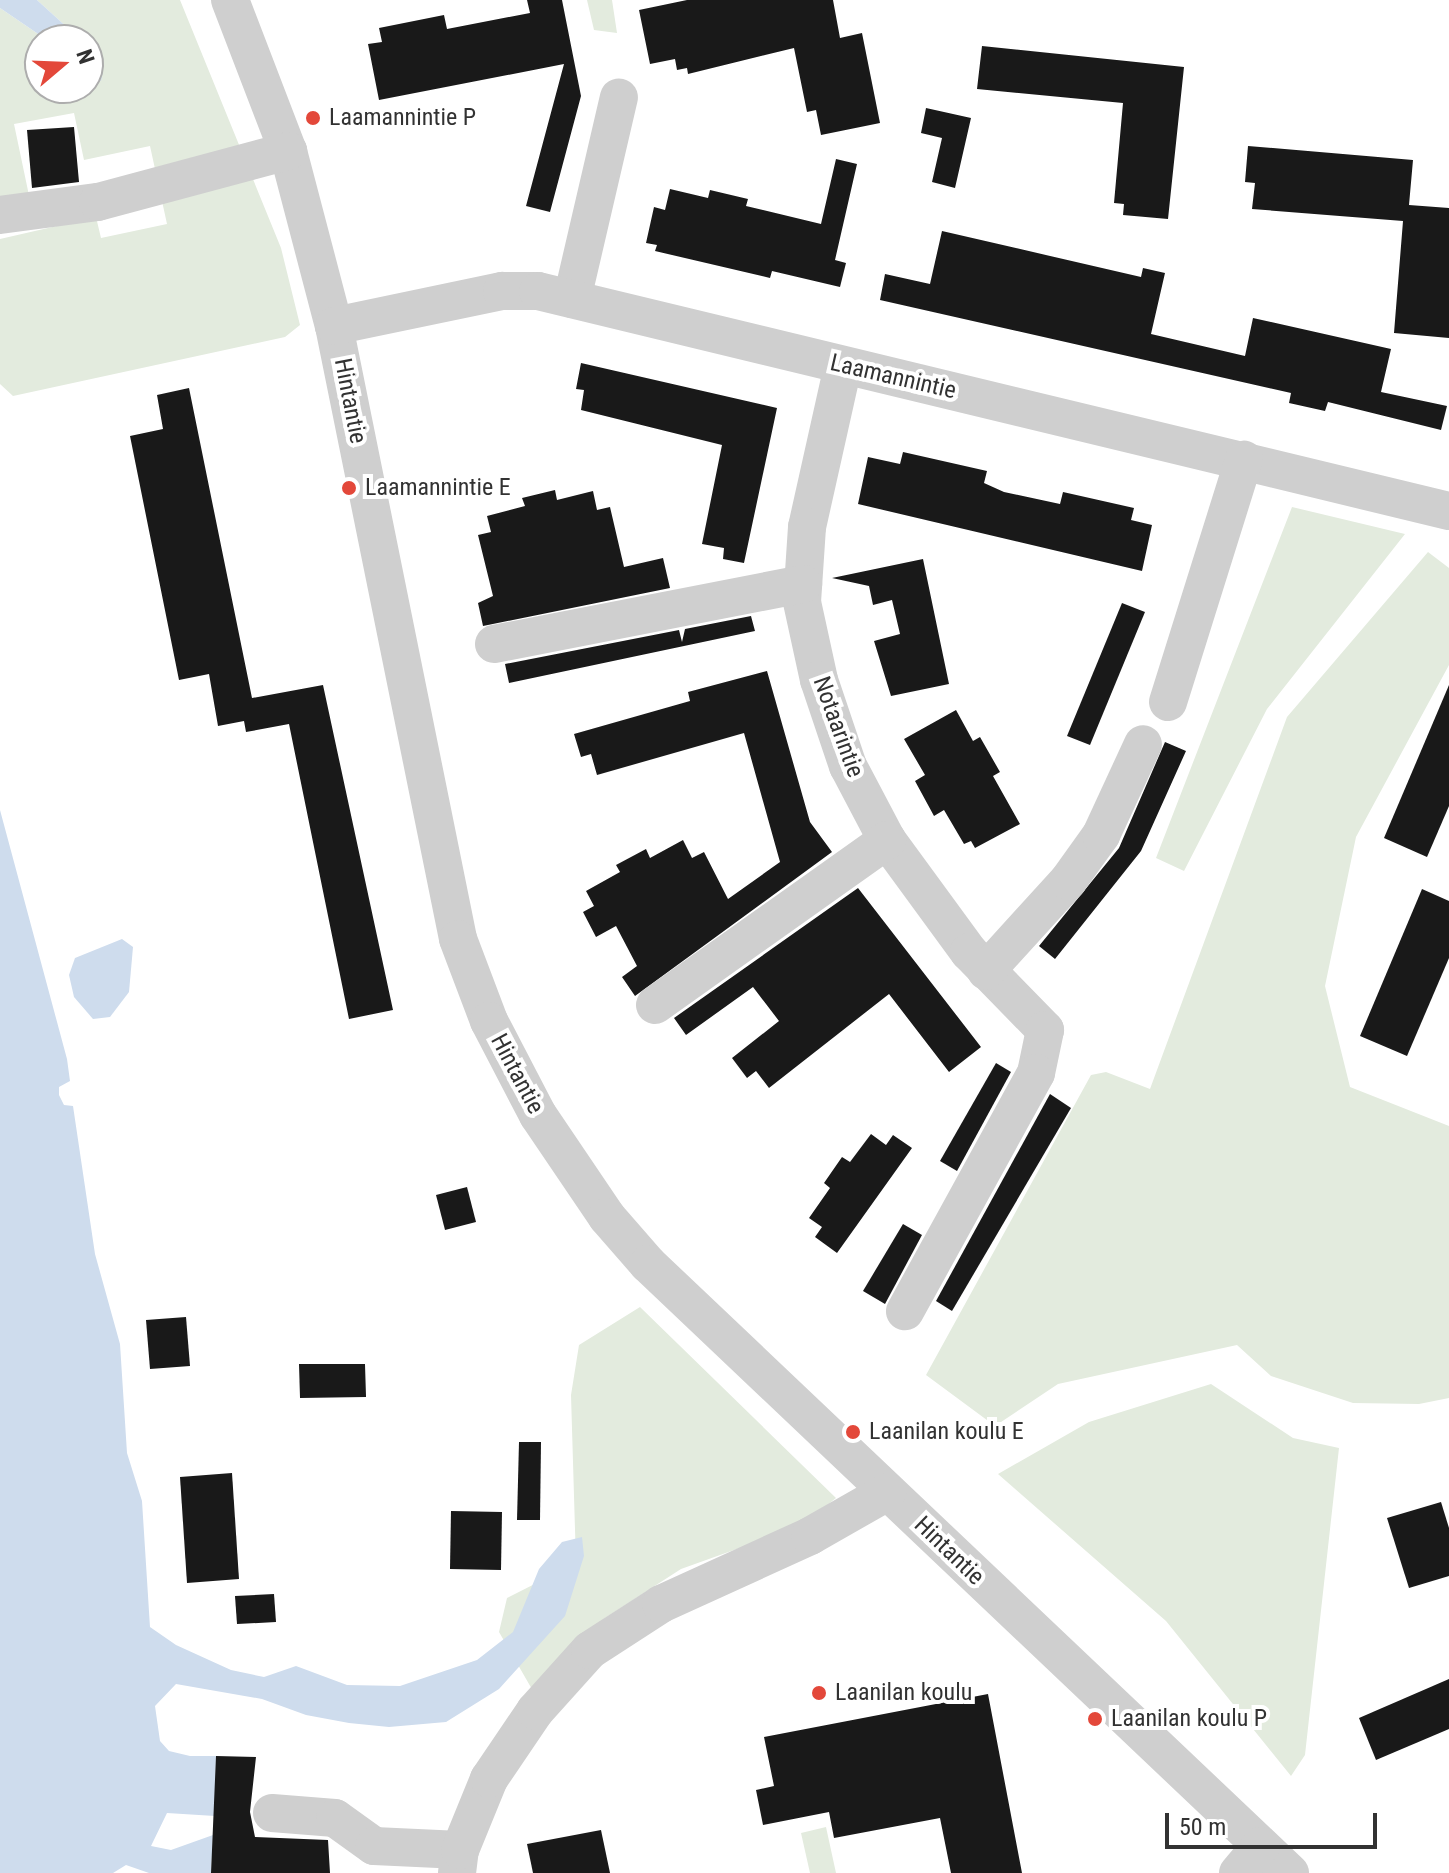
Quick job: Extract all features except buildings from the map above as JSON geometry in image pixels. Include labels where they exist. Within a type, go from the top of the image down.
[{"type":"street","name":"Hintantie","points":[[230,0],[288,151],[334,326],[458,939],[489,1021],[538,1115],[607,1217],[648,1264],[887,1492],[1250,1859],[1290,1873]]},
{"type":"street","points":[[572,299],[619,97]]},
{"type":"street","points":[[0,215],[98,202],[288,151]]},
{"type":"street","name":"Laamannintie","points":[[334,326],[502,291],[572,299],[1449,511]]},
{"type":"street","name":"Notaarintie","points":[[843,366],[815,482],[803,584],[819,680],[848,766],[887,840],[986,971],[1045,1030],[1036,1073],[905,1311]]},
{"type":"street","points":[[1168,702],[1244,460]]},
{"type":"street","points":[[494,644],[803,584]]},
{"type":"street","points":[[986,971],[1068,881],[1101,835],[1143,744]]},
{"type":"street","points":[[655,1005],[887,840]]},
{"type":"street","points":[[272,1813],[335,1818],[374,1846],[459,1861],[489,1779],[535,1711],[590,1650],[661,1604],[810,1536],[887,1492]]},
{"type":"shaded area","points":[[37,0],[180,0],[281,248],[300,325],[285,337],[13,396],[0,384],[0,239],[96,217],[101,238],[167,224],[150,146],[84,160],[74,113],[14,124],[31,205],[0,205],[0,8],[24,24],[24,104],[104,104],[104,24],[63,24]]},
{"type":"shaded area","points":[[587,0],[612,0],[617,33],[594,30]]},
{"type":"shaded area","points":[[1292,507],[1405,534],[1267,709],[1184,871],[1156,858]]},
{"type":"shaded area","points":[[1428,552],[1449,568],[1449,665],[1356,837],[1325,986],[1350,1087],[1449,1126],[1449,1398],[1419,1404],[1353,1403],[1271,1376],[1237,1345],[1058,1384],[995,1426],[926,1375],[1091,1075],[1106,1072],[1150,1089],[1287,717]]},
{"type":"shaded area","points":[[640,1307],[836,1498],[801,1526],[681,1569],[605,1618],[533,1691],[499,1632],[507,1598],[576,1563],[571,1395],[579,1345]]},
{"type":"shaded area","points":[[1211,1384],[1293,1438],[1339,1448],[1305,1755],[1291,1776],[1166,1621],[998,1474],[1089,1422]]},
{"type":"shaded area","points":[[826,1827],[836,1873],[810,1873],[801,1833]]},
{"type":"water","points":[[0,0],[37,0],[63,24],[24,24],[0,8]]},
{"type":"water","points":[[0,810],[67,1059],[70,1081],[59,1087],[59,1095],[64,1105],[73,1106],[95,1254],[120,1344],[127,1453],[142,1501],[150,1627],[176,1645],[231,1670],[264,1677],[296,1666],[347,1685],[400,1686],[477,1660],[513,1632],[539,1569],[562,1542],[582,1537],[584,1556],[565,1616],[499,1689],[446,1722],[389,1727],[349,1723],[306,1715],[262,1699],[176,1684],[155,1706],[160,1741],[169,1751],[190,1756],[216,1756],[215,1816],[167,1813],[151,1846],[171,1850],[213,1835],[211,1873],[149,1873],[126,1865],[113,1873],[0,1873]]},
{"type":"water","points":[[122,939],[133,947],[129,992],[110,1017],[93,1019],[74,997],[69,975],[75,958]]},
{"type":"place","name":"Laamannintie P","points":[[313,118]]},
{"type":"place","name":"Laamannintie E","points":[[349,488]]},
{"type":"place","name":"Laanilan koulu E","points":[[853,1432]]},
{"type":"place","name":"Laanilan koulu","points":[[819,1693]]},
{"type":"place","name":"Laanilan koulu P","points":[[1095,1719]]}]
